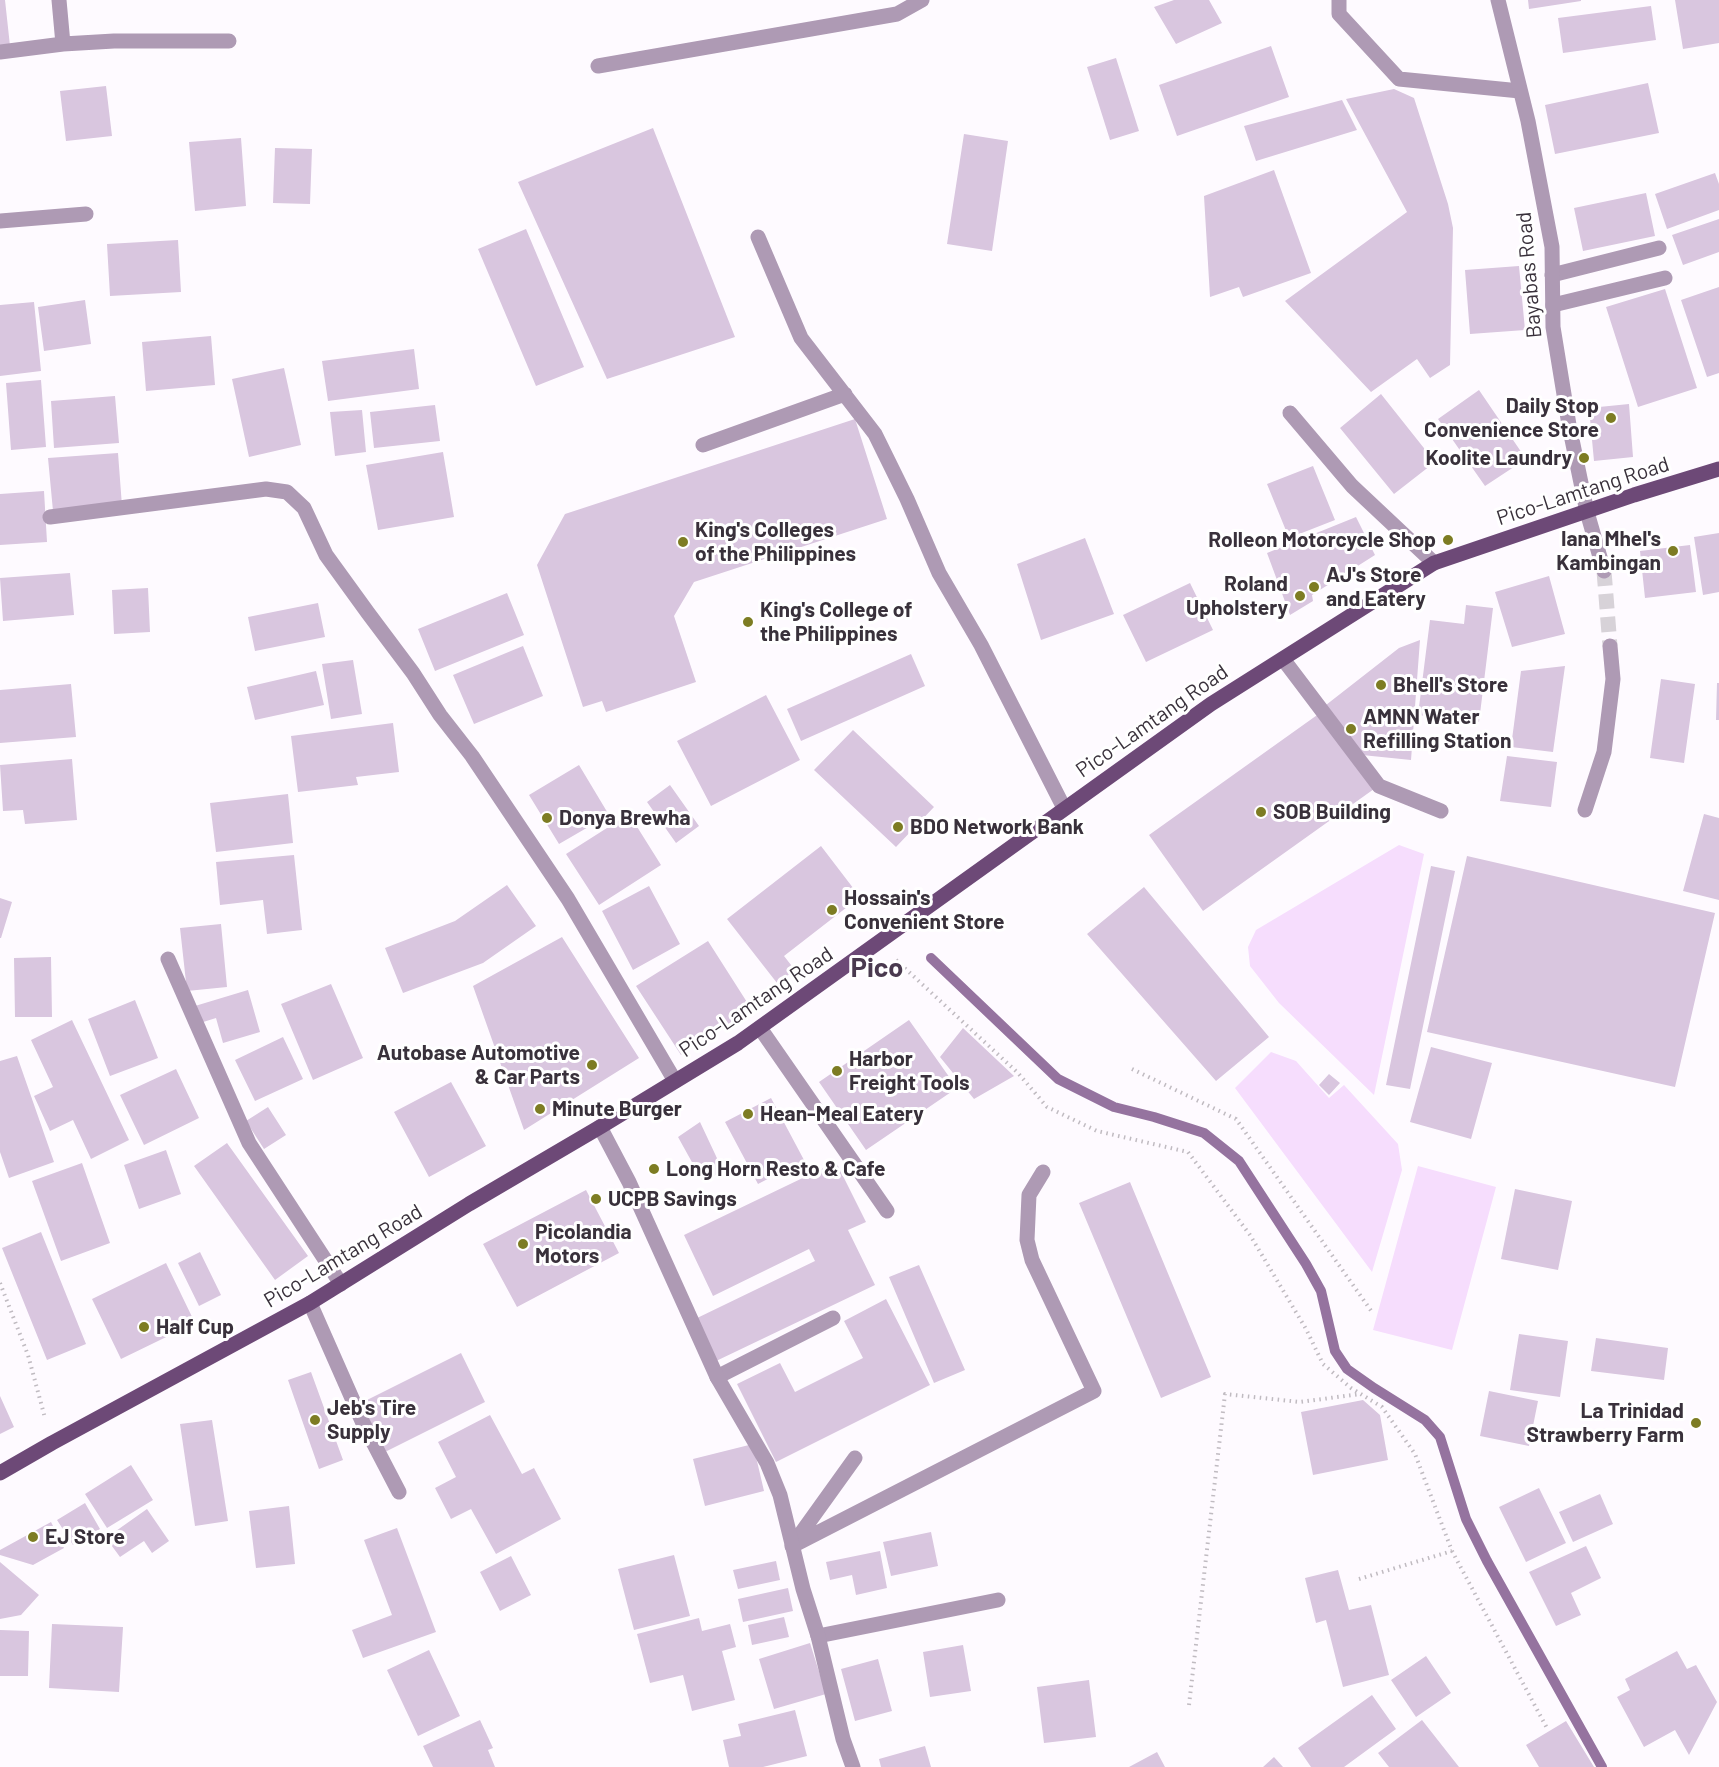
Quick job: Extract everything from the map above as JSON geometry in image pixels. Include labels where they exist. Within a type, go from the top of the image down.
[{"type":"main road","name":"Pico-Lamtang Road","points":[[0,1473],[310,1303],[760,1028],[1211,704],[1434,563],[1719,469]]},
{"type":"street","points":[[59,0],[63,44]]},
{"type":"street","points":[[598,66],[897,14],[922,0]]},
{"type":"street","points":[[1339,0],[1339,14],[1399,79],[1520,91]]},
{"type":"street","name":"Bayabas Road","points":[[1498,0],[1520,91],[1552,247],[1553,327],[1569,425],[1587,512],[1604,572]]},
{"type":"street","points":[[0,52],[63,44],[114,41],[229,41]]},
{"type":"street","points":[[0,222],[86,214]]},
{"type":"street","points":[[758,237],[801,338],[875,434],[939,573],[981,645],[1064,808]]},
{"type":"street","points":[[1552,275],[1659,248]]},
{"type":"street","points":[[1553,305],[1665,278]]},
{"type":"street","points":[[703,445],[844,394]]},
{"type":"street","points":[[1290,412],[1352,486],[1434,563]]},
{"type":"street","points":[[50,517],[266,489],[287,492],[304,508],[326,555],[472,756],[568,899],[675,1081]]},
{"type":"street","points":[[1585,810],[1604,752],[1613,679],[1610,646]]},
{"type":"street","points":[[1283,659],[1379,786],[1441,811]]},
{"type":"street","points":[[168,959],[249,1143],[341,1284]]},
{"type":"street","points":[[760,1028],[887,1211]]},
{"type":"street","points":[[600,1127],[629,1182],[717,1377],[767,1462],[780,1494],[843,1739],[853,1767]]},
{"type":"street","points":[[792,1546],[1094,1391],[1032,1260],[1027,1240],[1029,1196],[1043,1172]]},
{"type":"street","points":[[310,1303],[362,1421],[399,1492]]},
{"type":"street","points":[[717,1377],[833,1318]]},
{"type":"street","points":[[792,1546],[855,1458]]},
{"type":"street","points":[[818,1636],[998,1600]]},
{"type":"path","points":[[881,942],[1018,1073],[1047,1107],[1097,1131],[1188,1152],[1250,1235],[1306,1329],[1323,1364],[1360,1394],[1382,1407],[1414,1454],[1452,1551],[1548,1730]]},
{"type":"path","points":[[1132,1069],[1236,1119],[1372,1312]]},
{"type":"path","points":[[0,1283],[28,1355],[52,1443]]},
{"type":"path","points":[[1189,1705],[1225,1394],[1300,1402],[1360,1394]]},
{"type":"path","points":[[1359,1579],[1452,1551]]},
{"type":"shaded area","points":[[1399,845],[1424,854],[1374,1095],[1279,1003],[1250,966],[1248,947],[1256,930]]},
{"type":"shaded area","points":[[1271,1052],[1296,1061],[1329,1098],[1344,1085],[1398,1144],[1402,1170],[1372,1272],[1235,1088]]},
{"type":"shaded area","points":[[1418,1166],[1496,1187],[1452,1350],[1373,1330]]},
{"type":"building","points":[[0,0],[5,0],[10,46],[0,47]]},
{"type":"building","points":[[1174,0],[1209,0],[1222,23],[1176,44],[1154,7]]},
{"type":"building","points":[[1528,0],[1581,0],[1581,1],[1529,9]]},
{"type":"building","points":[[1675,0],[1719,0],[1719,43],[1683,49]]},
{"type":"building","points":[[1651,6],[1656,40],[1563,53],[1558,18]]},
{"type":"building","points":[[1271,46],[1289,97],[1177,136],[1159,85]]},
{"type":"building","points":[[1116,58],[1139,131],[1110,140],[1087,67]]},
{"type":"building","points":[[1648,83],[1659,133],[1555,154],[1545,105]]},
{"type":"building","points":[[106,86],[112,136],[66,141],[60,91]]},
{"type":"building","points":[[1394,89],[1414,98],[1448,204],[1453,228],[1450,365],[1430,378],[1417,359],[1371,392],[1285,301],[1407,212],[1346,99]]},
{"type":"building","points":[[1342,100],[1357,130],[1256,161],[1244,126]]},
{"type":"building","points":[[653,128],[735,337],[607,379],[518,182]]},
{"type":"building","points":[[964,134],[1008,141],[992,251],[947,244]]},
{"type":"building","points":[[241,138],[246,206],[195,211],[189,142]]},
{"type":"building","points":[[275,148],[312,149],[310,204],[273,203]]},
{"type":"building","points":[[1274,170],[1311,273],[1243,297],[1239,287],[1210,297],[1204,196]]},
{"type":"building","points":[[1715,173],[1719,184],[1719,210],[1667,229],[1655,194]]},
{"type":"building","points":[[1646,193],[1655,236],[1583,251],[1574,208]]},
{"type":"building","points":[[1719,219],[1719,252],[1683,265],[1672,235]]},
{"type":"building","points":[[526,229],[584,367],[536,386],[478,249]]},
{"type":"building","points":[[178,240],[181,292],[110,296],[107,244]]},
{"type":"building","points":[[1519,266],[1525,330],[1470,334],[1465,270]]},
{"type":"building","points":[[1719,287],[1719,373],[1707,377],[1681,300]]},
{"type":"building","points":[[1665,289],[1697,388],[1638,407],[1606,307]]},
{"type":"building","points":[[85,300],[91,344],[44,351],[38,307]]},
{"type":"building","points":[[34,302],[41,371],[0,376],[0,305]]},
{"type":"building","points":[[211,336],[215,385],[146,391],[142,342]]},
{"type":"building","points":[[414,349],[419,389],[328,401],[322,361]]},
{"type":"building","points":[[284,368],[301,445],[249,457],[232,379]]},
{"type":"building","points":[[41,380],[46,447],[11,450],[6,383]]},
{"type":"building","points":[[1479,390],[1526,459],[1485,486],[1438,419]]},
{"type":"building","points":[[1381,394],[1435,462],[1394,494],[1340,428]]},
{"type":"building","points":[[115,396],[119,443],[54,448],[51,401]]},
{"type":"building","points":[[1629,404],[1633,457],[1594,461],[1589,408]]},
{"type":"building","points":[[435,405],[440,441],[374,448],[370,412]]},
{"type":"building","points":[[362,410],[366,452],[335,456],[330,412]]},
{"type":"building","name":"King's Colleges of the Philippines","points":[[855,419],[887,519],[694,582],[674,616],[696,682],[606,712],[602,701],[583,707],[537,565],[565,514]]},
{"type":"building","points":[[443,452],[454,517],[378,530],[366,465]]},
{"type":"building","points":[[118,453],[122,506],[53,511],[48,458]]},
{"type":"building","points":[[1313,466],[1335,520],[1289,538],[1267,484]]},
{"type":"building","points":[[44,491],[47,542],[0,545],[0,494]]},
{"type":"building","points":[[1356,517],[1375,555],[1312,595],[1313,601],[1290,615],[1267,553]]},
{"type":"building","points":[[1719,533],[1719,592],[1703,595],[1694,537]]},
{"type":"building","points":[[1085,538],[1114,614],[1041,640],[1017,564]]},
{"type":"building","points":[[1690,545],[1696,592],[1645,598],[1640,551]]},
{"type":"building","points":[[70,573],[74,615],[3,621],[0,578]]},
{"type":"building","points":[[1549,576],[1565,634],[1512,647],[1495,592]]},
{"type":"building","points":[[1190,583],[1213,630],[1146,662],[1123,615]]},
{"type":"building","points":[[148,588],[150,632],[114,634],[112,590]]},
{"type":"building","points":[[507,593],[524,635],[435,671],[418,629]]},
{"type":"building","points":[[318,603],[325,637],[255,651],[248,617]]},
{"type":"building","points":[[1466,605],[1493,608],[1479,722],[1418,715],[1430,620],[1464,624]]},
{"type":"building","points":[[1420,640],[1411,760],[1362,755],[1326,705],[1399,648]]},
{"type":"building","points":[[523,646],[543,696],[474,724],[453,675]]},
{"type":"building","points":[[911,654],[925,686],[801,741],[787,709]]},
{"type":"building","points":[[353,660],[362,714],[331,719],[322,664]]},
{"type":"building","points":[[1565,666],[1553,752],[1511,747],[1521,671]]},
{"type":"building","points":[[316,671],[324,705],[255,720],[247,687]]},
{"type":"building","points":[[1661,679],[1695,684],[1684,763],[1650,758]]},
{"type":"building","points":[[1717,683],[1719,683],[1719,720],[1716,720]]},
{"type":"building","points":[[71,684],[76,737],[0,743],[0,690]]},
{"type":"building","points":[[766,695],[800,760],[711,806],[677,741]]},
{"type":"building","name":"SOB Building","points":[[1320,713],[1374,789],[1203,911],[1149,835]]},
{"type":"building","points":[[393,723],[399,772],[356,777],[358,785],[298,792],[291,736]]},
{"type":"building","points":[[853,730],[934,807],[896,847],[814,770]]},
{"type":"building","points":[[1507,756],[1557,762],[1551,807],[1500,801]]},
{"type":"building","points":[[72,759],[77,820],[25,824],[23,810],[3,811],[0,765]]},
{"type":"building","points":[[579,765],[609,815],[559,844],[529,795]]},
{"type":"building","points":[[670,785],[699,826],[676,843],[647,802]]},
{"type":"building","points":[[288,794],[293,843],[216,852],[210,803]]},
{"type":"building","points":[[629,814],[661,865],[599,905],[566,854]]},
{"type":"building","points":[[1704,814],[1719,818],[1719,900],[1683,891]]},
{"type":"building","points":[[821,846],[860,897],[784,956],[795,970],[777,983],[727,919]]},
{"type":"building","points":[[294,855],[302,930],[267,934],[263,900],[220,905],[216,862]]},
{"type":"building","points":[[1467,856],[1715,913],[1675,1087],[1427,1032]]},
{"type":"building","points":[[1431,866],[1455,871],[1410,1089],[1386,1085]]},
{"type":"building","points":[[507,885],[536,926],[483,963],[403,993],[385,948],[455,921]]},
{"type":"building","points":[[649,886],[680,944],[633,970],[602,911]]},
{"type":"building","points":[[1144,887],[1269,1037],[1216,1081],[1087,934]]},
{"type":"building","points":[[0,898],[12,902],[1,938],[0,938]]},
{"type":"building","points":[[221,924],[227,987],[187,991],[180,928]]},
{"type":"building","points":[[562,937],[639,1058],[524,1130],[473,986]]},
{"type":"building","points":[[708,941],[752,1010],[681,1055],[636,986]]},
{"type":"building","points":[[51,957],[52,1017],[15,1017],[14,958]]},
{"type":"building","points":[[331,984],[363,1058],[313,1080],[281,1004]]},
{"type":"building","points":[[248,990],[260,1032],[223,1043],[216,1018],[200,1023],[195,1006]]},
{"type":"building","points":[[135,1000],[158,1058],[110,1076],[88,1019]]},
{"type":"building","points":[[72,1020],[129,1140],[91,1159],[73,1120],[50,1131],[34,1096],[53,1087],[31,1040]]},
{"type":"building","points":[[909,1020],[957,1088],[866,1150],[819,1082]]},
{"type":"building","points":[[963,1028],[1014,1076],[974,1099],[940,1057]]},
{"type":"building","points":[[283,1037],[303,1079],[255,1101],[235,1060]]},
{"type":"building","points":[[1431,1047],[1492,1063],[1471,1139],[1410,1122]]},
{"type":"building","points":[[17,1056],[54,1162],[9,1178],[0,1152],[0,1061]]},
{"type":"building","points":[[176,1069],[199,1118],[144,1145],[120,1095]]},
{"type":"building","points":[[1329,1074],[1340,1083],[1329,1095],[1319,1085]]},
{"type":"building","points":[[451,1082],[486,1146],[429,1177],[394,1112]]},
{"type":"building","points":[[771,1098],[804,1160],[758,1184],[725,1122]]},
{"type":"building","points":[[268,1107],[286,1135],[264,1149],[246,1121]]},
{"type":"building","points":[[700,1122],[723,1171],[703,1182],[678,1137]]},
{"type":"building","points":[[227,1143],[308,1256],[275,1280],[194,1166]]},
{"type":"building","points":[[166,1150],[181,1194],[139,1209],[124,1165]]},
{"type":"building","points":[[836,1162],[866,1222],[848,1230],[875,1285],[714,1362],[693,1320],[815,1261],[809,1249],[713,1296],[684,1235]]},
{"type":"building","points":[[82,1163],[110,1243],[61,1261],[32,1181]]},
{"type":"building","points":[[1130,1182],[1211,1377],[1161,1398],[1079,1203]]},
{"type":"building","points":[[1515,1189],[1572,1201],[1558,1270],[1501,1259]]},
{"type":"building","points":[[586,1190],[619,1253],[517,1307],[483,1244]]},
{"type":"building","points":[[41,1232],[86,1344],[47,1360],[2,1248]]},
{"type":"building","points":[[200,1252],[221,1295],[199,1306],[178,1263]]},
{"type":"building","points":[[166,1263],[195,1323],[121,1359],[92,1299]]},
{"type":"building","points":[[919,1265],[965,1370],[934,1383],[889,1277]]},
{"type":"building","points":[[886,1299],[930,1385],[776,1462],[737,1384],[780,1363],[795,1392],[863,1358],[844,1321]]},
{"type":"building","points":[[1519,1334],[1568,1341],[1560,1397],[1510,1390]]},
{"type":"building","points":[[1596,1338],[1668,1348],[1664,1380],[1591,1371]]},
{"type":"building","points":[[461,1353],[485,1402],[385,1452],[361,1403]]},
{"type":"building","name":"Jeb's Tire Supply","points":[[311,1372],[343,1460],[319,1469],[288,1380]]},
{"type":"building","points":[[1489,1391],[1538,1401],[1529,1446],[1480,1436]]},
{"type":"building","points":[[0,1396],[14,1427],[0,1434]]},
{"type":"building","points":[[1363,1400],[1380,1415],[1388,1460],[1313,1475],[1301,1412]]},
{"type":"building","points":[[490,1415],[522,1474],[534,1468],[561,1519],[496,1554],[471,1509],[451,1519],[435,1488],[456,1477],[438,1442]]},
{"type":"building","points":[[212,1420],[228,1521],[195,1526],[180,1424]]},
{"type":"building","points":[[753,1444],[764,1491],[705,1506],[693,1459]]},
{"type":"building","points":[[131,1465],[153,1500],[107,1528],[85,1494]]},
{"type":"building","points":[[1539,1488],[1566,1543],[1526,1562],[1499,1507]]},
{"type":"building","points":[[1600,1494],[1613,1524],[1573,1542],[1559,1512]]},
{"type":"building","points":[[85,1503],[100,1529],[73,1545],[57,1520]]},
{"type":"building","points":[[289,1506],[295,1564],[256,1568],[249,1511]]},
{"type":"building","points":[[147,1509],[169,1541],[152,1553],[144,1541],[120,1557],[106,1538]]},
{"type":"building","points":[[51,1522],[64,1548],[33,1565],[0,1555],[0,1550]]},
{"type":"building","points":[[397,1528],[436,1632],[363,1658],[352,1630],[392,1615],[364,1540]]},
{"type":"building","points":[[931,1532],[938,1566],[891,1576],[883,1542]]},
{"type":"building","points":[[1586,1546],[1601,1578],[1571,1593],[1581,1615],[1556,1626],[1529,1572]]},
{"type":"building","points":[[880,1551],[887,1588],[856,1595],[852,1575],[830,1580],[826,1562]]},
{"type":"building","points":[[674,1555],[690,1616],[634,1630],[618,1569]]},
{"type":"building","points":[[511,1556],[531,1595],[500,1611],[480,1572]]},
{"type":"building","points":[[776,1561],[780,1580],[738,1589],[733,1570]]},
{"type":"building","points":[[0,1562],[39,1595],[21,1615],[0,1619]]},
{"type":"building","points":[[1338,1570],[1349,1610],[1371,1605],[1389,1675],[1343,1687],[1326,1620],[1316,1623],[1305,1578]]},
{"type":"building","points":[[788,1588],[793,1611],[743,1622],[738,1599]]},
{"type":"building","points":[[784,1617],[789,1637],[752,1645],[748,1625]]},
{"type":"building","points":[[699,1618],[702,1631],[730,1624],[736,1647],[722,1651],[735,1700],[692,1711],[683,1675],[650,1683],[637,1634]]},
{"type":"building","points":[[52,1624],[123,1627],[119,1692],[49,1688]]},
{"type":"building","points":[[0,1630],[29,1631],[28,1676],[0,1676]]},
{"type":"building","points":[[810,1643],[826,1694],[774,1709],[759,1659]]},
{"type":"building","points":[[963,1645],[971,1691],[930,1697],[923,1652]]},
{"type":"building","points":[[429,1650],[460,1716],[418,1736],[387,1670]]},
{"type":"building","points":[[1677,1651],[1687,1669],[1696,1665],[1717,1702],[1689,1755],[1675,1730],[1644,1747],[1617,1697],[1630,1690],[1625,1679]]},
{"type":"building","points":[[1426,1656],[1451,1693],[1416,1717],[1391,1680]]},
{"type":"building","points":[[878,1659],[892,1711],[855,1721],[841,1669]]},
{"type":"building","points":[[1089,1680],[1096,1737],[1044,1743],[1037,1687]]},
{"type":"building","points":[[1372,1695],[1396,1729],[1344,1767],[1311,1767],[1298,1748]]},
{"type":"building","points":[[795,1710],[807,1756],[763,1767],[729,1767],[723,1740],[741,1736],[738,1724]]},
{"type":"building","points":[[480,1720],[493,1748],[488,1750],[495,1767],[433,1767],[423,1746]]},
{"type":"building","points":[[1422,1720],[1459,1767],[1389,1767],[1378,1753]]},
{"type":"building","points":[[1566,1721],[1594,1767],[1539,1767],[1526,1745]]},
{"type":"building","points":[[925,1746],[931,1767],[881,1767],[879,1759]]},
{"type":"building","points":[[1157,1752],[1165,1767],[1129,1767]]},
{"type":"building","points":[[1274,1757],[1283,1767],[1263,1767]]},
{"type":"waterway","points":[[931,958],[1058,1079],[1114,1107],[1204,1133],[1239,1161],[1321,1291],[1335,1351],[1347,1369],[1425,1420],[1440,1437],[1466,1519],[1602,1767]]},
{"type":"tunnel","points":[[1604,571],[1610,646]]},
{"type":"place","name":"Daily Stop Convenience Store","points":[[1611,418]]},
{"type":"place","name":"Koolite Laundry","points":[[1584,458]]},
{"type":"place","name":"Rolleon Motorcycle Shop","points":[[1448,540]]},
{"type":"place","name":"King's Colleges of the Philippines","points":[[683,542]]},
{"type":"place","name":"Iana Mhel's Kambingan","points":[[1673,551]]},
{"type":"place","name":"AJ's Store and Eatery","points":[[1314,587]]},
{"type":"place","name":"Roland Upholstery","points":[[1300,596]]},
{"type":"place","name":"King's College of the Philippines","points":[[748,622]]},
{"type":"place","name":"Bhell's Store","points":[[1381,685]]},
{"type":"place","name":"AMNN Water Refilling Station","points":[[1351,729]]},
{"type":"place","name":"SOB Building","points":[[1261,812]]},
{"type":"place","name":"Donya Brewha","points":[[547,818]]},
{"type":"place","name":"BDO Network Bank","points":[[898,827]]},
{"type":"place","name":"Hossain's Convenient Store","points":[[832,910]]},
{"type":"place","name":"Autobase Automotive & Car Parts","points":[[592,1065]]},
{"type":"place","name":"Harbor Freight Tools","points":[[837,1071]]},
{"type":"place","name":"Minute Burger","points":[[540,1109]]},
{"type":"place","name":"Hean-Meal Eatery","points":[[748,1114]]},
{"type":"place","name":"Long Horn Resto & Cafe","points":[[654,1169]]},
{"type":"place","name":"UCPB Savings","points":[[596,1199]]},
{"type":"place","name":"Picolandia Motors","points":[[523,1244]]},
{"type":"place","name":"Half Cup","points":[[144,1327]]},
{"type":"place","name":"Jeb's Tire Supply","points":[[315,1420]]},
{"type":"place","name":"La Trinidad Strawberry Farm","points":[[1696,1423]]},
{"type":"place","name":"EJ Store","points":[[33,1537]]},
{"type":"district","name":"Pico","points":[[877,968]]}]
